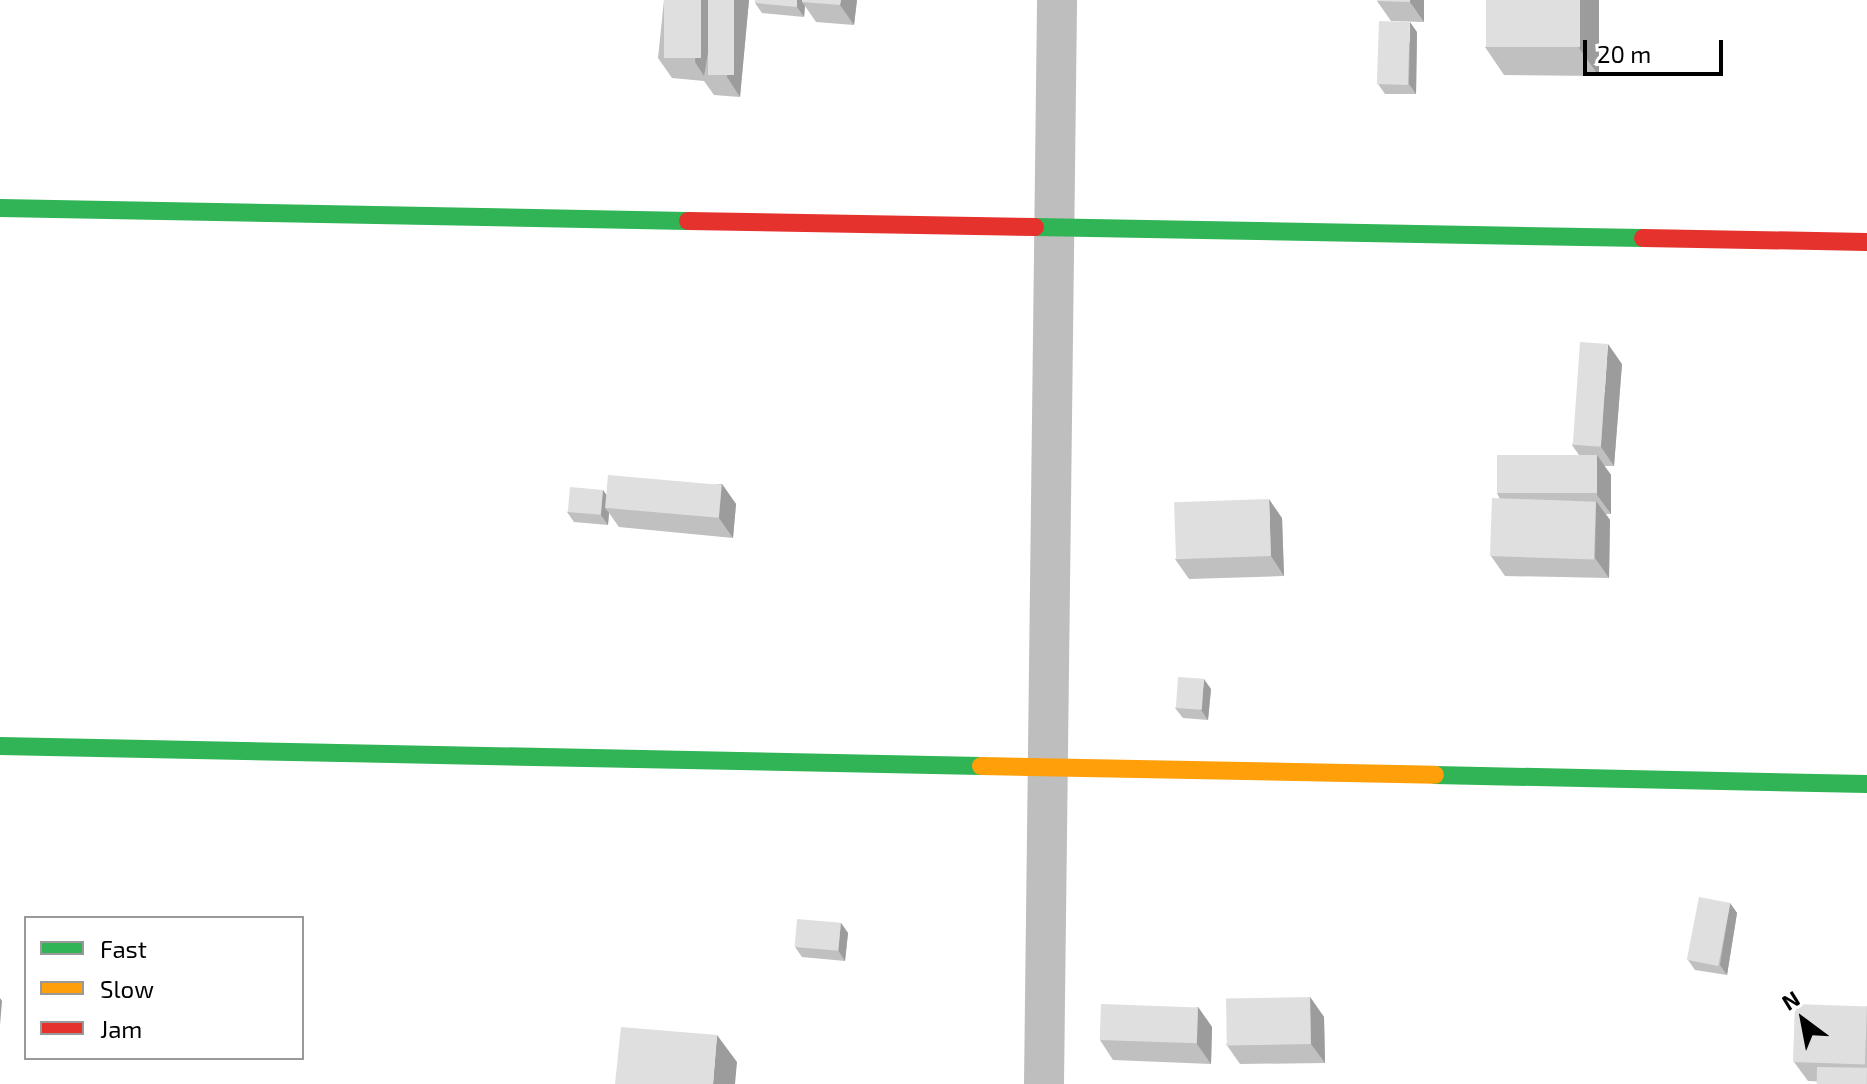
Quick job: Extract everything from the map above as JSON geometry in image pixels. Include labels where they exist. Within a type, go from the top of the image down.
[{"type":"street","points":[[1044,1084],[1057,0]]},
{"type":"street","points":[[0,208],[1867,242]]},
{"type":"street","points":[[0,746],[1867,784]]},
{"type":"building","points":[[664,0],[701,0],[701,58],[664,58]]},
{"type":"building","points":[[708,0],[734,0],[734,75],[708,75]]},
{"type":"building","points":[[755,0],[797,0],[797,7],[755,3]]},
{"type":"building","points":[[802,0],[841,0],[840,5]]},
{"type":"building","points":[[1410,0],[1410,2],[1377,1]]},
{"type":"building","points":[[1486,0],[1580,0],[1580,47],[1486,47]]},
{"type":"building","points":[[1379,21],[1410,22],[1408,85],[1377,84]]},
{"type":"building","points":[[1580,342],[1608,344],[1601,447],[1573,445]]},
{"type":"building","points":[[1497,455],[1597,455],[1597,493],[1497,493]]},
{"type":"building","points":[[608,475],[722,485],[719,518],[605,508]]},
{"type":"building","points":[[570,487],[603,490],[601,515],[568,512]]},
{"type":"building","points":[[1492,498],[1596,502],[1594,560],[1490,556]]},
{"type":"building","points":[[1269,499],[1271,556],[1176,559],[1174,502]]},
{"type":"building","points":[[1178,677],[1204,679],[1202,710],[1176,708]]},
{"type":"building","points":[[1699,897],[1730,903],[1718,966],[1687,960]]},
{"type":"building","points":[[797,919],[841,923],[838,951],[795,947]]},
{"type":"building","points":[[1310,997],[1311,1044],[1227,1045],[1226,998]]},
{"type":"building","points":[[1101,1004],[1198,1007],[1197,1043],[1100,1040]]},
{"type":"building","points":[[1795,1004],[1867,1007],[1865,1064],[1793,1062]]},
{"type":"building","points":[[621,1027],[717,1035],[713,1084],[615,1084]]},
{"type":"building","points":[[1817,1067],[1867,1068],[1867,1084],[1817,1084]]},
{"type":"traffic: fast","points":[[0,208],[688,221]]},
{"type":"traffic: fast","points":[[1035,227],[1643,238]]},
{"type":"traffic: fast","points":[[0,746],[981,766]]},
{"type":"traffic: fast","points":[[1435,775],[1867,784]]},
{"type":"traffic: slow","points":[[981,766],[1435,775]]},
{"type":"traffic: jam","points":[[688,221],[1035,227]]},
{"type":"traffic: jam","points":[[1643,238],[1867,242]]}]
